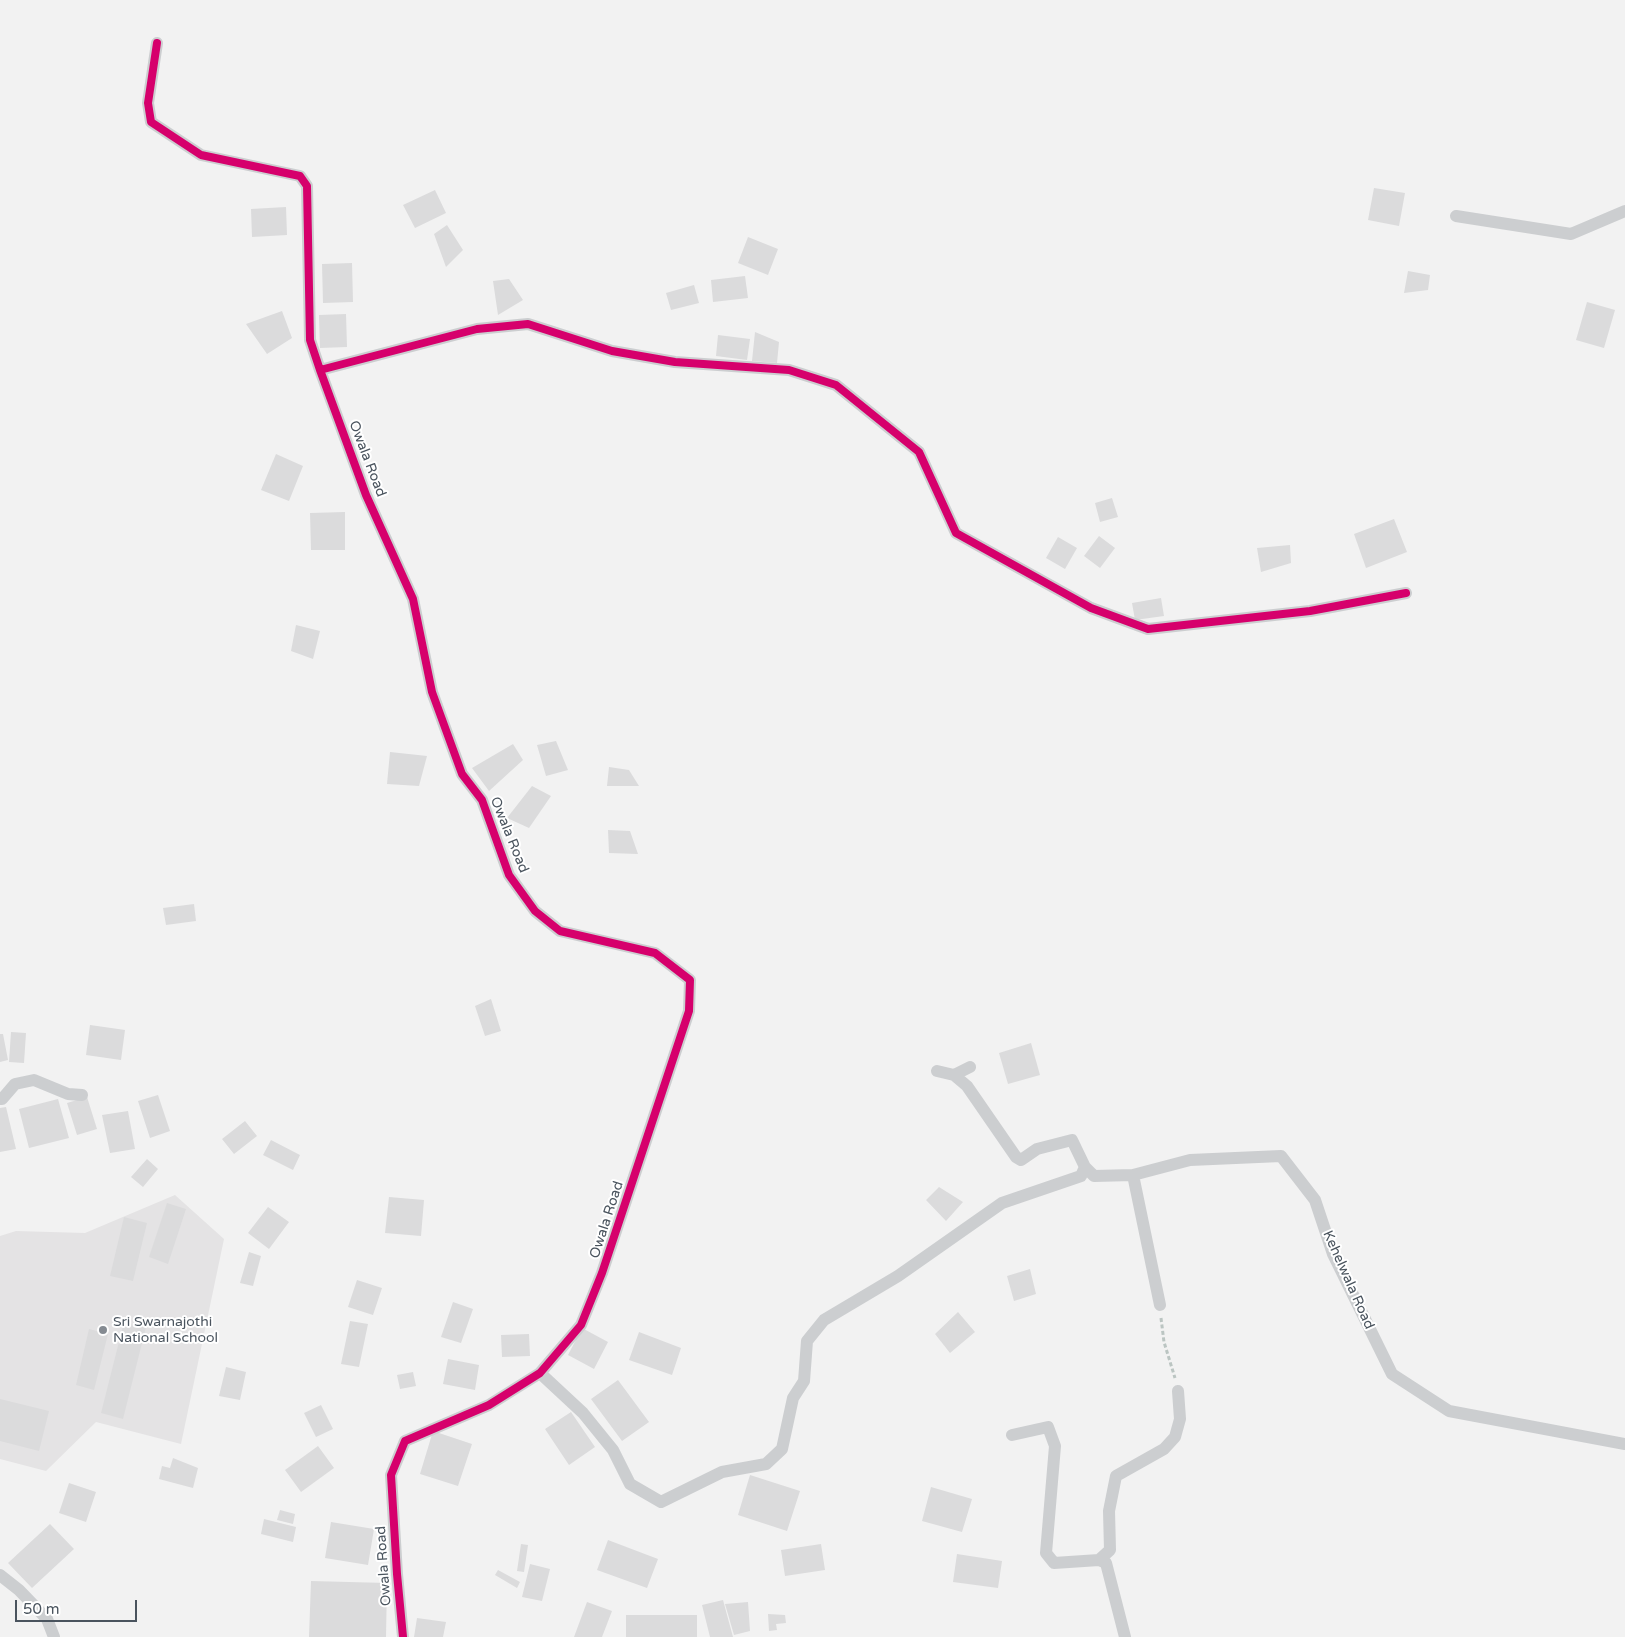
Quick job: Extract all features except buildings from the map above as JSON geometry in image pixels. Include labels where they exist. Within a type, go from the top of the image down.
[{"type":"street","name":"Owala Road","points":[[157,43],[148,103],[152,122],[201,155],[300,176],[307,186],[310,340],[366,495],[414,599],[432,692],[462,774],[482,800],[509,875],[535,911],[560,931],[655,954],[690,980],[689,1011],[602,1272],[581,1325],[540,1373],[489,1405],[405,1441],[391,1475],[403,1637]]},
{"type":"street","points":[[1456,216],[1571,234],[1625,211]]},
{"type":"street","points":[[320,370],[476,329],[528,324],[612,351],[674,362],[789,370],[836,386],[919,452],[956,534],[1091,608],[1148,629],[1310,611],[1406,593]]},
{"type":"street","points":[[954,1075],[970,1067]]},
{"type":"street","points":[[540,1373],[583,1413],[614,1450],[630,1484],[661,1502],[722,1472],[766,1464],[782,1449],[793,1398],[804,1381],[807,1341],[824,1320],[898,1276],[1002,1203],[1081,1176],[1085,1167],[1072,1140],[1036,1148],[1021,1160],[1016,1157],[967,1086],[954,1075],[937,1071]]},
{"type":"street","points":[[0,1099],[15,1084],[34,1080],[68,1094],[82,1095]]},
{"type":"street","name":"Kehelwala Road","points":[[1085,1167],[1094,1176],[1133,1175],[1190,1160],[1281,1156],[1314,1200],[1333,1254],[1392,1374],[1449,1411],[1625,1444]]},
{"type":"street","points":[[1133,1175],[1160,1305]]},
{"type":"street","points":[[1100,1560],[1110,1550],[1110,1511],[1116,1476],[1164,1449],[1175,1437],[1180,1419],[1178,1391]]},
{"type":"street","points":[[1012,1435],[1048,1427],[1055,1446],[1046,1553],[1054,1563],[1100,1560],[1106,1563],[1125,1637]]},
{"type":"street","points":[[0,1575],[19,1590],[47,1619],[54,1637]]},
{"type":"path","points":[[1160,1305],[1164,1342],[1178,1391]]},
{"type":"shaded area","name":"Sri Swarnajothi National School","points":[[175,1195],[224,1239],[181,1444],[96,1422],[46,1471],[0,1459],[0,1236],[16,1231],[85,1233]]},
{"type":"cycle path","points":[[157,43],[148,103],[151,122],[201,155],[300,176],[307,186],[310,340],[366,495],[413,599],[432,692],[462,774],[482,800],[509,875],[535,911],[560,931],[655,953],[690,980],[689,1011],[602,1273],[581,1325],[540,1373],[489,1405],[405,1441],[391,1475],[403,1637]]},
{"type":"cycle path","points":[[320,370],[477,329],[528,324],[612,351],[675,362],[789,370],[836,385],[919,452],[956,533],[1091,608],[1148,629],[1310,611],[1406,593]]},
{"type":"place","name":"Sri Swarnajothi National School","points":[[103,1330]]}]
